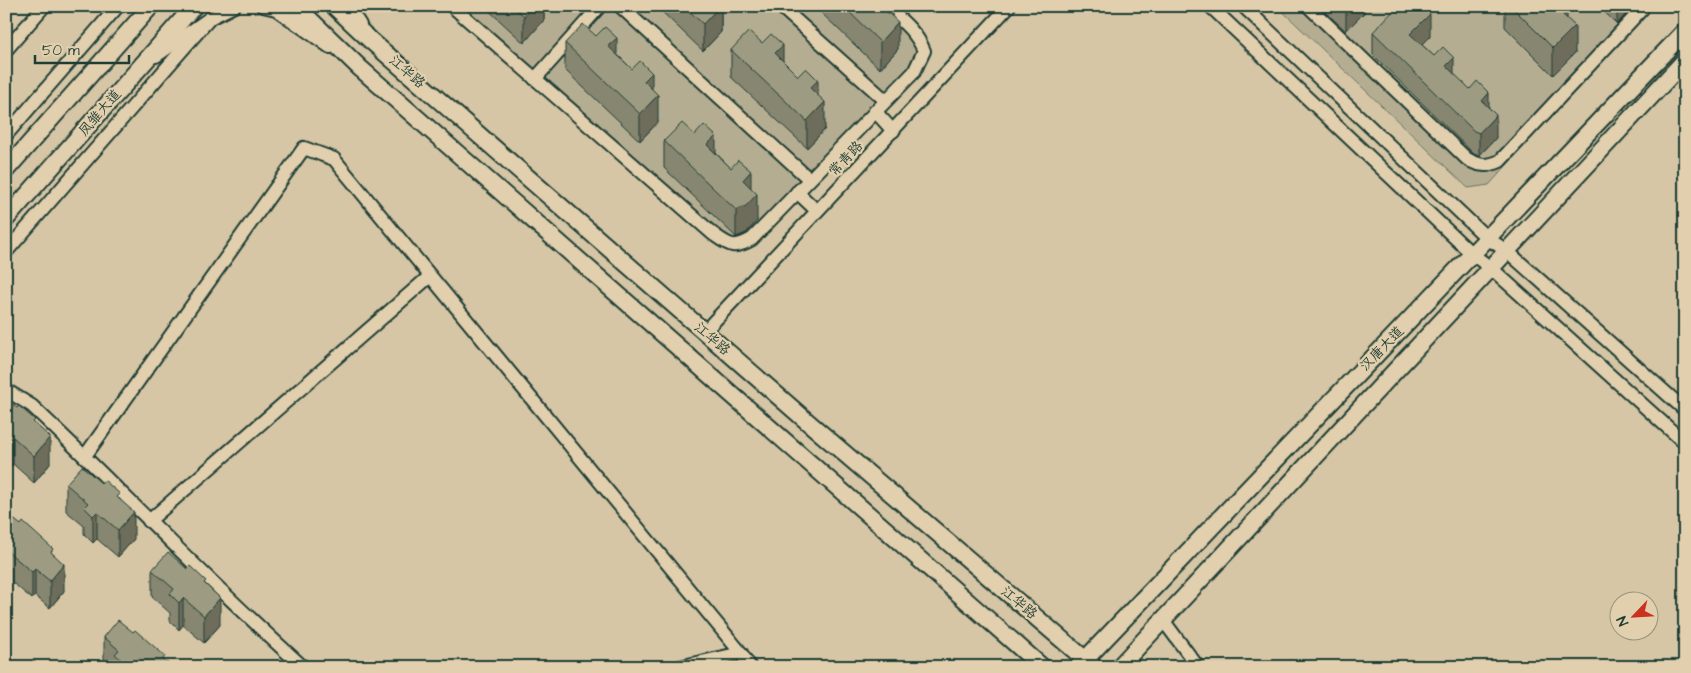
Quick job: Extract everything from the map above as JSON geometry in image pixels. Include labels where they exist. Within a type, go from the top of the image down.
[{"type":"main road","points":[[6,170],[151,6]]},
{"type":"main road","name":"凤雏大道","points":[[6,219],[194,6]]},
{"type":"main road","name":"江华路","points":[[296,6],[360,68],[1042,667]]},
{"type":"main road","name":"江华路","points":[[334,6],[369,39],[1086,664]]},
{"type":"main road","name":"汉唐大道","points":[[1086,664],[1487,238],[1685,31]]},
{"type":"main road","name":"汉唐大道","points":[[1119,667],[1685,60]]},
{"type":"street","points":[[6,50],[44,6]]},
{"type":"street","points":[[6,135],[118,6]]},
{"type":"street","points":[[102,23],[130,6]]},
{"type":"street","points":[[142,65],[210,18],[234,6]]},
{"type":"street","points":[[263,6],[276,9],[360,68]]},
{"type":"street","points":[[348,6],[369,39]]},
{"type":"street","points":[[452,6],[713,234],[727,244],[741,246],[752,239],[914,72],[924,51],[913,30],[885,6]]},
{"type":"street","points":[[535,79],[600,6]]},
{"type":"street","points":[[620,6],[809,179]]},
{"type":"street","points":[[780,6],[885,100]]},
{"type":"street","name":"常青路","points":[[704,332],[1009,6]]},
{"type":"street","points":[[1210,6],[1472,254],[1491,268],[1685,444]]},
{"type":"street","points":[[1243,6],[1487,238],[1507,251],[1685,410]]},
{"type":"street","points":[[1308,6],[1467,159],[1477,165],[1489,166],[1500,161],[1643,6]]},
{"type":"street","points":[[6,252],[210,18]]},
{"type":"street","points":[[875,111],[892,131]]},
{"type":"street","points":[[84,456],[304,148],[334,159],[741,653],[750,667]]},
{"type":"street","points":[[797,192],[817,211]]},
{"type":"street","points":[[149,521],[430,276]]},
{"type":"street","points":[[6,390],[32,406],[265,633],[303,667]]},
{"type":"street","points":[[1163,620],[1198,667]]},
{"type":"street","points":[[679,667],[741,653]]},
{"type":"shaded area","points":[[452,6],[885,6],[921,44],[914,72],[741,246],[727,244]]},
{"type":"shaded area","points":[[1277,6],[1650,6],[1489,185],[1468,188]]},
{"type":"building","points":[[513,6],[532,6],[524,16]]},
{"type":"building","points":[[684,6],[720,6],[703,24]]},
{"type":"building","points":[[843,6],[886,6],[884,9],[898,22],[880,42]]},
{"type":"building","points":[[1398,6],[1422,6],[1430,14],[1410,34],[1434,56],[1443,47],[1454,58],[1446,66],[1470,89],[1477,81],[1489,93],[1482,101],[1496,115],[1479,133],[1474,131],[1373,32]]},
{"type":"building","points":[[1511,6],[1562,6],[1567,11],[1563,15],[1575,26],[1553,48]]},
{"type":"building","points":[[583,24],[596,36],[605,27],[617,38],[608,46],[632,69],[640,61],[652,73],[644,81],[658,95],[640,114],[565,43]]},
{"type":"building","points":[[749,31],[762,43],[771,34],[783,45],[775,53],[798,76],[806,68],[818,80],[810,88],[825,102],[807,121],[731,50]]},
{"type":"building","points":[[682,123],[695,135],[704,125],[716,136],[707,145],[731,168],[738,160],[751,171],[743,180],[757,194],[746,206],[736,210],[664,141]]},
{"type":"building","points":[[6,399],[17,408],[19,406],[50,437],[34,456],[13,437],[9,442],[6,440]]},
{"type":"building","points":[[82,466],[101,483],[104,480],[120,494],[117,497],[134,512],[118,530],[97,512],[93,516],[84,507],[88,503],[66,484]]},
{"type":"building","points":[[6,513],[21,525],[23,522],[53,549],[51,552],[64,564],[50,581],[35,569],[32,572],[6,550]]},
{"type":"building","points":[[168,552],[187,569],[190,566],[220,598],[204,616],[183,598],[179,603],[170,594],[174,589],[152,570]]},
{"type":"building","points":[[118,620],[133,632],[135,630],[165,656],[163,659],[172,667],[129,667],[115,654],[119,650],[104,637]]}]
